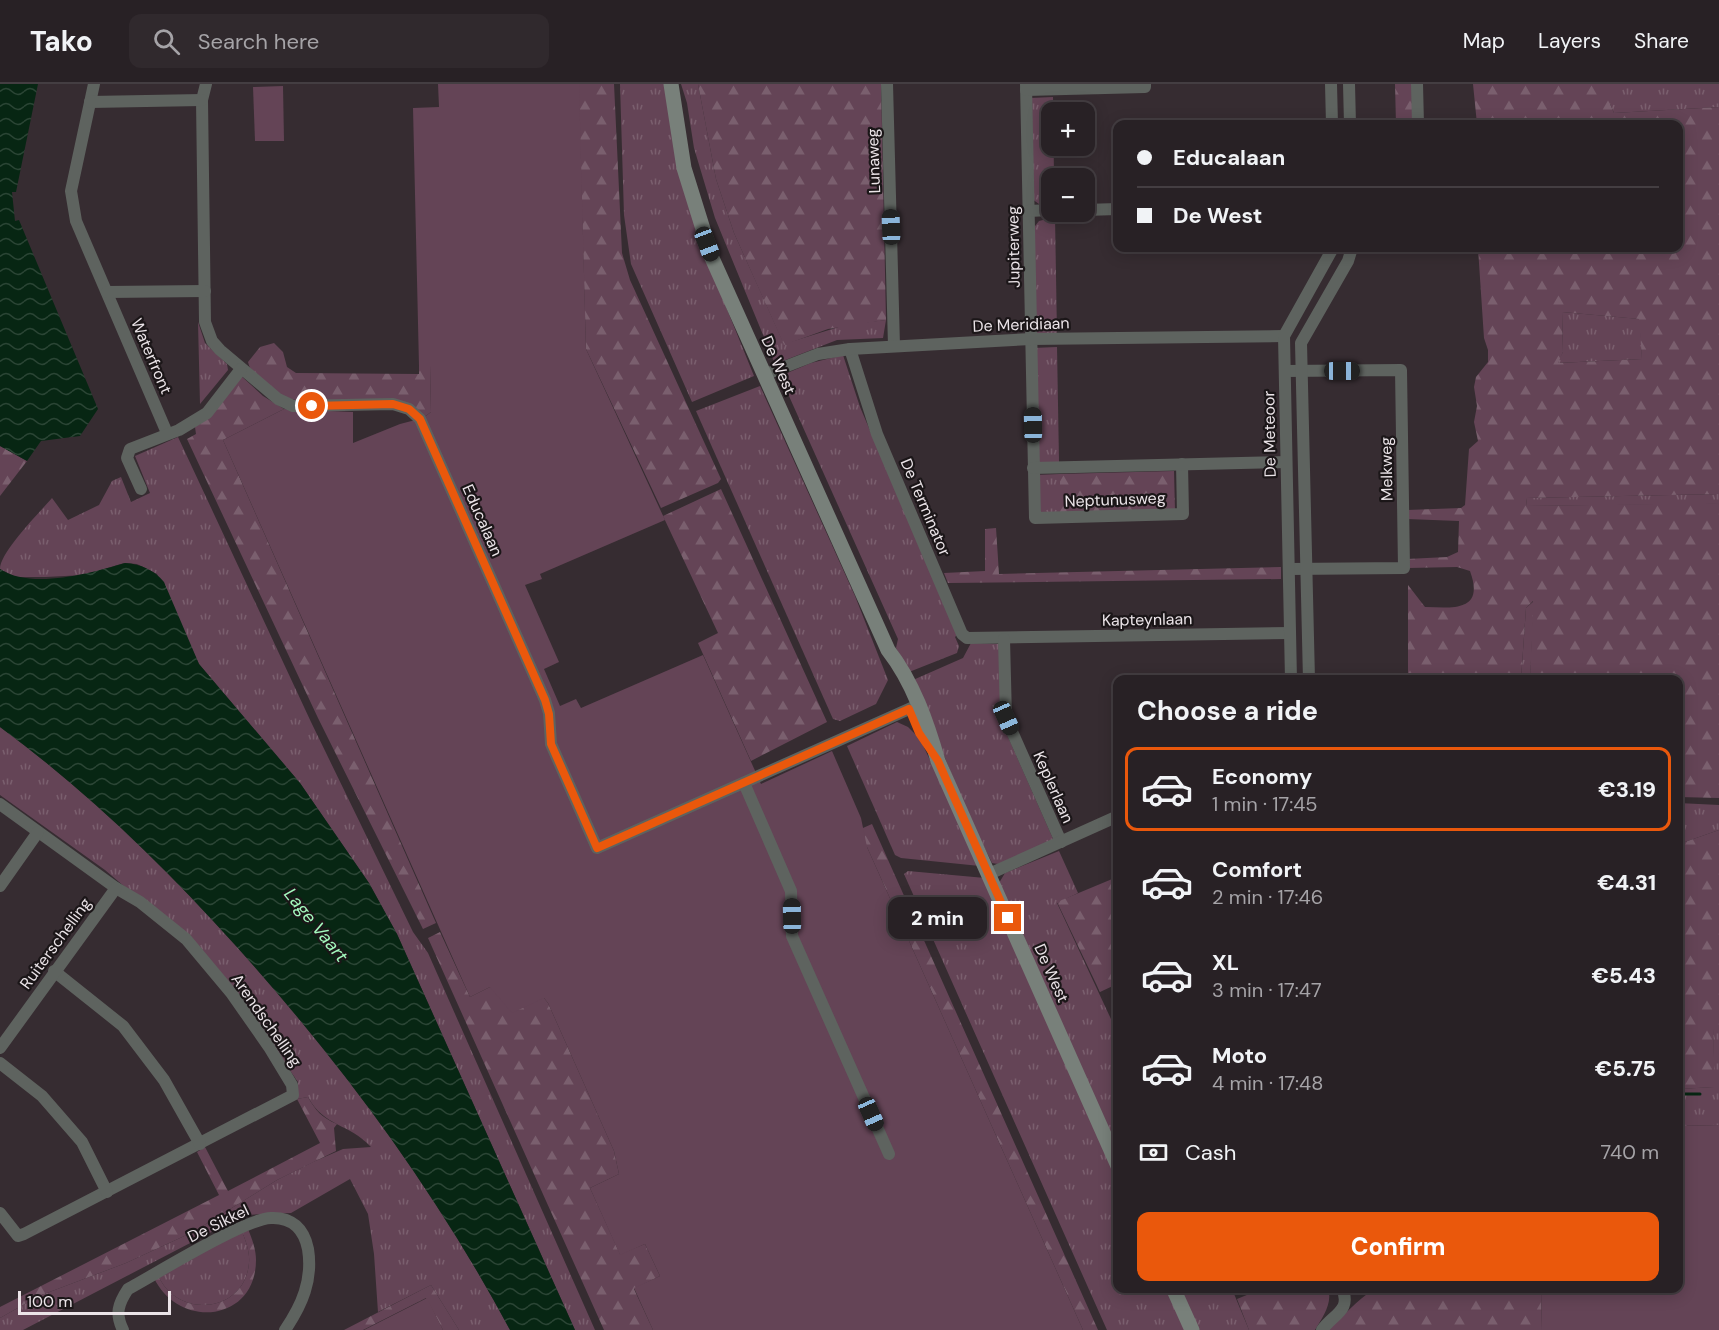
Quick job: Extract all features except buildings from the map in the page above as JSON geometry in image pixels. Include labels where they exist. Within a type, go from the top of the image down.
[{"type":"main road","name":"De West","points":[[671,84],[684,168],[702,230],[764,375],[888,650],[901,667],[913,707],[1113,1155]]},
{"type":"main road","points":[[1175,1293],[1192,1330]]},
{"type":"street","name":"Waterfront","points":[[93,84],[71,191],[72,204],[76,221],[167,433]]},
{"type":"street","name":"Educalaan","points":[[206,84],[202,100],[205,322],[212,341],[278,399],[293,406],[393,404],[409,409],[420,419],[545,700],[549,714],[551,744],[597,848],[913,707]]},
{"type":"street","name":"Lunaweg","points":[[887,84],[894,346]]},
{"type":"street","points":[[1026,87],[1145,87],[1145,84]]},
{"type":"street","points":[[1331,84],[1332,120]]},
{"type":"street","points":[[1349,84],[1350,120]]},
{"type":"street","points":[[1417,84],[1418,120]]},
{"type":"street","name":"Jupiterweg","points":[[1026,87],[1035,518]]},
{"type":"street","points":[[90,102],[202,100]]},
{"type":"street","points":[[1095,210],[1113,209]]},
{"type":"street","points":[[1028,211],[1041,210]]},
{"type":"street","points":[[1284,336],[1331,252]]},
{"type":"street","points":[[1308,675],[1301,343],[1348,261],[1351,252]]},
{"type":"street","name":"Waterfront","points":[[107,292],[205,291]]},
{"type":"street","name":"De Meridiaan","points":[[764,375],[818,354],[850,349],[1031,339],[1284,336]]},
{"type":"street","name":"De Meteoor","points":[[1284,336],[1290,633]]},
{"type":"street","name":"De Terminator","points":[[850,349],[878,434],[962,634],[974,640],[1004,639]]},
{"type":"street","points":[[141,489],[126,453],[130,449],[179,430],[207,413],[242,369]]},
{"type":"street","name":"Melkweg","points":[[1285,371],[1401,370],[1404,568],[1289,569]]},
{"type":"street","name":"Neptunusweg","points":[[1034,468],[1286,462]]},
{"type":"street","name":"Neptunusweg","points":[[1035,518],[1183,514],[1182,464]]},
{"type":"street","points":[[1290,633],[1291,675]]},
{"type":"street","name":"Kapteynlaan","points":[[1004,639],[1290,633]]},
{"type":"street","name":"Keplerlaan","points":[[1004,639],[1006,718],[1062,842]]},
{"type":"street","points":[[744,783],[791,891],[792,936],[889,1154]]},
{"type":"street","name":"Arendschelling","points":[[0,804],[116,888],[140,902],[186,939],[232,994],[269,1047],[292,1085],[293,1095],[18,1236],[0,1213]]},
{"type":"street","name":"Keplerlaan","points":[[989,874],[1113,818]]},
{"type":"street","points":[[0,886],[38,832]]},
{"type":"street","name":"Ruiterschelling","points":[[0,1048],[116,888]]},
{"type":"street","points":[[54,971],[123,1026],[164,1080],[200,1144]]},
{"type":"street","points":[[0,1063],[42,1095],[82,1142],[107,1191]]},
{"type":"street","name":"De Sikkel","points":[[123,1330],[117,1319],[119,1303],[128,1289],[243,1227],[268,1218],[283,1218],[297,1226],[306,1239],[310,1263],[307,1290],[285,1330]]},
{"type":"street","points":[[1322,1330],[1342,1313],[1345,1304],[1343,1293]]},
{"type":"green space","points":[[438,84],[579,84],[586,349],[665,520],[540,574],[542,579],[525,585],[559,662],[544,669],[560,706],[576,699],[581,708],[703,655],[761,784],[832,751],[861,818],[867,847],[1083,1330],[653,1330],[634,1288],[660,1276],[645,1244],[620,1255],[590,1188],[619,1174],[614,1151],[548,1003],[544,998],[512,1013],[490,987],[470,997],[223,440],[284,409],[353,412],[353,443],[400,424],[423,418],[431,412],[430,366],[419,366],[413,108],[439,107]]},
{"type":"green space","points":[[578,84],[614,84],[622,253],[630,280],[721,479],[718,483],[661,508],[586,349]]},
{"type":"green space","points":[[620,84],[664,84],[718,287],[754,376],[692,402],[631,264],[624,215]]},
{"type":"green space","points":[[681,84],[698,84],[716,179],[734,233],[784,344],[845,325],[886,320],[883,338],[837,340],[775,364],[715,218],[694,148],[687,103]]},
{"type":"green space","points":[[698,84],[881,84],[886,320],[828,329],[784,345],[734,233],[716,179]]},
{"type":"green space","points":[[1395,84],[1413,84],[1413,120],[1396,120]]},
{"type":"green space","points":[[1473,84],[1610,84],[1610,104],[1614,113],[1719,107],[1719,494],[1526,498],[1527,506],[1719,503],[1719,798],[1683,797],[1683,675],[1530,675],[1533,601],[1526,608],[1521,675],[1408,675],[1408,585],[1425,607],[1446,608],[1464,605],[1470,601],[1473,594],[1474,584],[1470,571],[1457,567],[1408,568],[1407,559],[1447,557],[1458,552],[1459,521],[1407,519],[1407,510],[1461,508],[1465,505],[1469,449],[1478,441],[1474,422],[1477,406],[1474,387],[1476,377],[1488,362],[1488,350],[1484,338],[1478,252],[1683,252],[1683,120],[1477,120]],"holes":[[[1562,312],[1639,319],[1642,359],[1558,363],[1563,352]]]},
{"type":"green space","points":[[1610,84],[1719,84],[1719,107],[1614,113],[1610,104]]},
{"type":"green space","points":[[283,86],[284,141],[255,141],[253,87]]},
{"type":"green space","points":[[1053,97],[1053,102],[1041,102],[1041,156],[1054,156],[1054,168],[1041,168],[1041,204],[1032,199],[1031,98]]},
{"type":"green space","points":[[1039,221],[1055,222],[1057,335],[1034,336],[1032,230]]},
{"type":"green space","points":[[1562,312],[1640,319],[1642,359],[1557,363],[1563,352]]},
{"type":"green space","points":[[198,322],[205,343],[227,364],[228,370],[200,404]]},
{"type":"green space","points":[[274,343],[283,352],[287,367],[296,373],[419,374],[419,366],[430,366],[431,412],[423,418],[410,406],[331,404],[300,401],[282,396],[258,379],[248,362],[260,347]]},
{"type":"green space","points":[[1057,347],[1059,462],[1035,462],[1033,348]]},
{"type":"green space","points":[[843,355],[860,407],[957,635],[955,637],[959,646],[957,653],[909,672],[896,648],[898,639],[780,376],[811,363]]},
{"type":"green space","points":[[239,374],[263,396],[284,409],[223,440],[436,923],[423,929],[318,718],[187,439],[196,434],[195,427]]},
{"type":"green space","points":[[760,386],[855,596],[888,680],[876,704],[840,721],[833,719],[696,411]]},
{"type":"green space","points":[[178,437],[311,722],[413,932],[428,953],[595,1330],[575,1330],[397,934],[369,883],[300,783],[199,664],[157,574],[137,564],[124,563],[84,575],[45,577],[16,577],[0,569],[13,543],[52,498],[68,520],[99,505],[112,481],[121,477],[131,502],[150,493],[135,456]]},
{"type":"green space","points":[[0,446],[27,461],[0,496]]},
{"type":"green space","points":[[1174,471],[1175,511],[1060,512],[1060,474]]},
{"type":"green space","points":[[1060,474],[1060,512],[1036,513],[1035,475]]},
{"type":"green space","points":[[721,489],[827,722],[751,761],[698,643],[718,633],[663,516]]},
{"type":"green space","points":[[1719,494],[1719,503],[1705,504],[1527,506],[1526,498]]},
{"type":"green space","points":[[996,528],[999,574],[1281,567],[1281,579],[948,583],[944,573],[985,571],[985,529]]},
{"type":"green space","points":[[1534,601],[1530,675],[1521,675],[1526,608]]},
{"type":"green space","points":[[971,643],[999,644],[1001,721],[1054,841],[998,864],[992,863],[968,814],[913,680],[963,658]]},
{"type":"green space","points":[[897,722],[908,727],[920,739],[980,866],[901,858],[895,855],[847,746]]},
{"type":"green space","points":[[0,727],[124,830],[209,916],[275,991],[350,1082],[385,1130],[450,1228],[510,1330],[459,1330],[431,1285],[378,1312],[374,1254],[368,1214],[350,1179],[291,1213],[244,1215],[23,1330],[0,1330],[0,1318],[39,1296],[126,1263],[193,1232],[277,1180],[313,1162],[343,1149],[371,1147],[354,1133],[329,1120],[314,1107],[308,1097],[297,1099],[298,1082],[268,1039],[193,945],[105,870],[0,795]]},
{"type":"green space","points":[[1683,803],[1719,805],[1719,830],[1683,843]]},
{"type":"green space","points":[[872,824],[1098,1330],[1083,1330],[867,847],[838,839]]},
{"type":"green space","points":[[1719,830],[1719,1028],[1713,1029],[1715,1087],[1683,1089],[1683,843]]},
{"type":"green space","points":[[1059,851],[1078,893],[1057,903],[1113,1023],[1113,1143],[999,883],[1005,873]]},
{"type":"green space","points":[[908,871],[985,878],[1113,1166],[1113,1293],[1170,1293],[1187,1330],[1107,1330],[904,874]]},
{"type":"green space","points":[[1113,879],[1113,986],[1100,992],[1057,902]]},
{"type":"green space","points":[[440,932],[470,997],[490,987],[544,998],[548,1003],[614,1151],[619,1174],[590,1188],[620,1254],[645,1244],[660,1276],[634,1289],[653,1330],[604,1330],[428,938]]},
{"type":"green space","points":[[1713,1028],[1719,1028],[1719,1125],[1683,1126],[1683,1089],[1714,1087]]},
{"type":"green space","points":[[308,1097],[320,1113],[337,1124],[334,1128],[336,1151],[277,1180],[193,1232],[126,1263],[39,1296],[0,1318],[0,1307],[219,1195],[197,1152],[205,1147],[228,1191],[320,1143],[297,1099]]},
{"type":"green space","points":[[1719,1125],[1719,1330],[1542,1330],[1541,1293],[1683,1293],[1683,1126]]},
{"type":"green space","points":[[248,1229],[256,1256],[253,1281],[244,1296],[230,1307],[214,1312],[197,1312],[180,1306],[166,1295],[154,1278],[158,1275],[167,1289],[180,1299],[194,1304],[209,1305],[223,1301],[236,1292],[245,1280],[249,1259],[242,1231]]},
{"type":"green space","points":[[242,1231],[249,1263],[245,1280],[236,1292],[223,1301],[209,1305],[194,1304],[180,1299],[167,1289],[158,1275]]},
{"type":"green space","points":[[431,1285],[459,1330],[443,1330],[426,1298],[363,1330],[344,1330]]},
{"type":"green space","points":[[1181,1293],[1234,1293],[1249,1330],[1197,1330]]},
{"type":"green space","points":[[1252,1293],[1329,1294],[1328,1305],[1315,1330],[1249,1330],[1237,1299]]},
{"type":"green space","points":[[1368,1293],[1541,1293],[1542,1330],[1327,1330]]},
{"type":"green space","points":[[427,1298],[443,1330],[364,1330]]},
{"type":"water","points":[[0,84],[38,84],[16,192],[12,192],[15,221],[19,220],[98,409],[80,436],[41,441],[27,461],[0,446]]},
{"type":"water","name":"Lage Vaart","points":[[125,563],[147,568],[164,582],[199,664],[300,783],[369,883],[397,934],[575,1330],[510,1330],[450,1228],[385,1130],[350,1082],[275,991],[209,916],[124,830],[0,727],[0,569],[13,575],[45,579],[79,575]]},
{"type":"waterway","points":[[1683,1094],[1700,1094]]},
{"type":"route","points":[[312,406],[348,407],[393,404],[409,409],[420,419],[545,700],[549,714],[551,744],[597,848],[909,709],[919,733],[938,761],[1008,918]]}]
